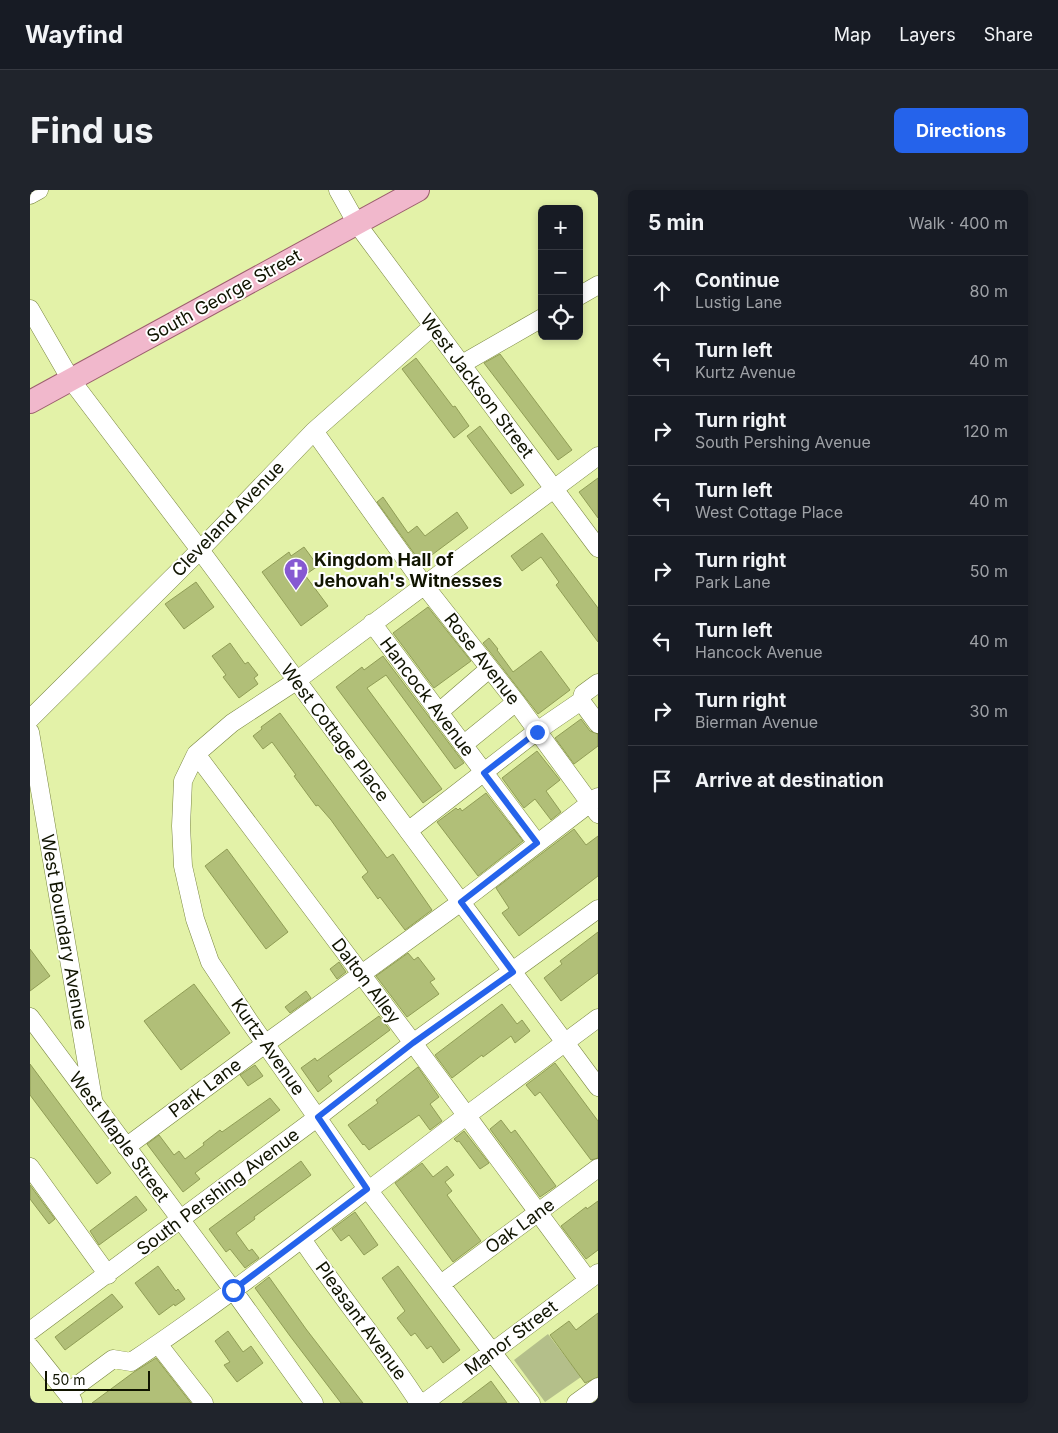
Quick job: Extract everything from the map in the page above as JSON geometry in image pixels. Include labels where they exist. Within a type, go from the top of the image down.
[{"type":"main road","name":"South George Street","points":[[30,402],[418,190]]},
{"type":"street","points":[[30,195],[39,190]]},
{"type":"street","name":"West Jackson Street","points":[[338,190],[357,224],[598,548]]},
{"type":"street","points":[[581,295],[598,285]]},
{"type":"street","name":"West Cottage Place","points":[[30,310],[71,380],[200,550],[598,1087]]},
{"type":"street","points":[[462,364],[538,320]]},
{"type":"street","name":"Cleveland Avenue","points":[[30,719],[200,550],[314,431],[433,326]]},
{"type":"street","name":"Rose Avenue","points":[[314,431],[424,585],[516,702],[537,732],[596,805]]},
{"type":"street","name":"Kurtz Avenue","points":[[531,1403],[368,1190],[210,962],[195,919],[184,866],[181,826],[183,781],[196,754],[232,722],[296,681],[598,456]]},
{"type":"street","name":"Hancock Avenue","points":[[372,623],[537,843]]},
{"type":"street","points":[[438,713],[490,669]]},
{"type":"street","points":[[408,831],[537,732],[581,701],[583,694],[598,683]]},
{"type":"street","points":[[581,701],[598,724]]},
{"type":"street","points":[[463,745],[516,702]]},
{"type":"street","name":"West Boundary Avenue","points":[[30,732],[93,1102]]},
{"type":"street","name":"Dalton Alley","points":[[196,754],[538,1213],[593,1277]]},
{"type":"street","name":"Park Lane","points":[[126,1147],[461,902],[537,843],[596,805]]},
{"type":"street","name":"South Pershing Avenue","points":[[30,1331],[318,1117],[413,1043],[598,909]]},
{"type":"street","name":"West Maple Street","points":[[30,1017],[233,1290],[314,1403]]},
{"type":"street","points":[[30,1347],[70,1398],[113,1360],[131,1362],[158,1344],[302,1240],[598,1018]]},
{"type":"street","points":[[30,1167],[108,1274]]},
{"type":"street","name":"Oak Lane","points":[[440,1284],[598,1168]]},
{"type":"street","name":"Pleasant Avenue","points":[[302,1240],[328,1279],[405,1381],[419,1403]]},
{"type":"street","name":"Manor Street","points":[[424,1403],[593,1277]]},
{"type":"street","points":[[158,1344],[204,1403]]},
{"type":"street","points":[[576,1403],[598,1387]]},
{"type":"green space","points":[[548,1334],[581,1377],[545,1402],[514,1360]]},
{"type":"building","points":[[500,354],[572,450],[558,460],[484,363]]},
{"type":"building","points":[[416,358],[469,426],[454,438],[402,369]]},
{"type":"building","points":[[480,426],[524,485],[511,494],[467,436]]},
{"type":"building","points":[[598,478],[598,518],[579,492]]},
{"type":"building","points":[[383,497],[408,533],[417,526],[425,536],[457,512],[468,528],[421,563],[377,502]]},
{"type":"building","points":[[542,533],[598,608],[598,642],[556,585],[559,582],[541,557],[522,571],[511,556]]},
{"type":"building","name":"Kingdom Hall of Jehovah's Witnesses","points":[[304,547],[318,566],[305,575],[328,606],[301,626],[262,572],[289,552],[291,556]]},
{"type":"building","points":[[196,582],[214,607],[184,629],[165,604]]},
{"type":"building","points":[[428,607],[471,661],[434,688],[393,633]]},
{"type":"building","points":[[489,638],[513,672],[541,651],[570,690],[538,714],[483,643]]},
{"type":"building","points":[[230,643],[245,664],[248,662],[258,675],[254,678],[258,684],[239,698],[223,677],[226,675],[212,656]]},
{"type":"building","points":[[383,656],[464,763],[455,769],[386,675],[367,688],[442,789],[423,803],[336,687],[362,667],[364,670]]},
{"type":"building","points":[[280,713],[387,858],[393,854],[432,910],[405,930],[362,877],[368,872],[331,820],[318,805],[316,806],[272,742],[263,749],[253,736],[262,729],[261,727]]},
{"type":"building","points":[[581,719],[590,731],[598,734],[598,746],[574,764],[555,738]]},
{"type":"building","points":[[537,751],[560,780],[546,791],[561,812],[551,820],[535,799],[524,808],[502,778]]},
{"type":"building","points":[[486,793],[523,841],[478,876],[437,822],[456,808],[458,810],[460,808],[462,811]]},
{"type":"building","points":[[574,829],[586,845],[598,836],[598,876],[519,936],[502,913],[509,908],[496,888]]},
{"type":"building","points":[[227,849],[288,932],[266,949],[205,866]]},
{"type":"building","points":[[598,932],[598,973],[561,1001],[544,978],[562,964],[560,961]]},
{"type":"building","points":[[30,949],[50,976],[30,991]]},
{"type":"building","points":[[408,953],[414,960],[418,957],[435,979],[430,982],[439,994],[407,1017],[376,976]]},
{"type":"building","points":[[339,962],[346,972],[337,979],[330,969]]},
{"type":"building","points":[[194,984],[230,1033],[181,1070],[144,1021]]},
{"type":"building","points":[[306,991],[311,998],[290,1013],[285,1007]]},
{"type":"building","points":[[502,1004],[517,1024],[522,1020],[530,1031],[515,1043],[511,1036],[452,1078],[435,1055]]},
{"type":"building","points":[[379,1016],[390,1030],[328,1076],[332,1081],[318,1092],[301,1068],[315,1058],[317,1061]]},
{"type":"building","points":[[555,1063],[598,1121],[598,1158],[591,1160],[540,1092],[535,1096],[526,1085]]},
{"type":"building","points":[[30,1064],[111,1173],[97,1184],[30,1095]]},
{"type":"building","points":[[255,1065],[263,1076],[248,1086],[240,1075]]},
{"type":"building","points":[[418,1067],[439,1097],[430,1104],[442,1121],[430,1130],[419,1115],[369,1150],[348,1125],[378,1103],[376,1100]]},
{"type":"building","points":[[270,1098],[280,1110],[195,1173],[200,1179],[183,1192],[147,1144],[159,1135],[174,1155],[179,1151],[185,1159],[220,1130],[222,1132]]},
{"type":"building","points":[[501,1120],[511,1133],[515,1130],[556,1186],[540,1197],[490,1129]]},
{"type":"building","points":[[464,1131],[489,1163],[480,1169],[459,1141],[457,1142],[454,1139]]},
{"type":"building","points":[[301,1161],[311,1175],[254,1217],[255,1219],[236,1233],[249,1251],[252,1249],[259,1258],[245,1268],[230,1249],[226,1252],[209,1229]]},
{"type":"building","points":[[422,1163],[433,1177],[447,1166],[454,1175],[445,1182],[452,1191],[447,1195],[481,1241],[453,1262],[395,1183]]},
{"type":"building","points":[[30,1185],[55,1219],[49,1224],[30,1199]]},
{"type":"building","points":[[136,1196],[147,1210],[99,1245],[90,1231]]},
{"type":"building","points":[[598,1201],[598,1250],[586,1259],[561,1226],[586,1207],[587,1209]]},
{"type":"building","points":[[355,1212],[378,1245],[364,1255],[349,1235],[341,1241],[332,1229]]},
{"type":"building","points":[[158,1266],[176,1291],[178,1289],[185,1299],[175,1306],[174,1304],[159,1315],[135,1283]]},
{"type":"building","points":[[398,1266],[460,1350],[443,1363],[431,1346],[427,1349],[415,1333],[411,1336],[397,1318],[405,1311],[382,1278]]},
{"type":"building","points":[[269,1277],[363,1403],[341,1403],[290,1336],[255,1288]]},
{"type":"building","points":[[112,1294],[123,1307],[65,1350],[55,1337]]},
{"type":"building","points":[[598,1313],[598,1377],[585,1383],[550,1335],[569,1321],[576,1330]]},
{"type":"building","points":[[228,1331],[243,1352],[251,1346],[263,1363],[237,1382],[224,1365],[230,1362],[215,1341]]},
{"type":"building","points":[[156,1358],[191,1403],[92,1403],[134,1372]]},
{"type":"building","points":[[491,1381],[507,1403],[462,1403]]},
{"type":"place","name":"Kingdom Hall of Jehovah's Witnesses","points":[[296,591]]},
{"type":"route","points":[[233,1290],[302,1240],[367,1189],[318,1117],[413,1043],[513,972],[461,902],[537,843],[484,773],[537,732]]}]
